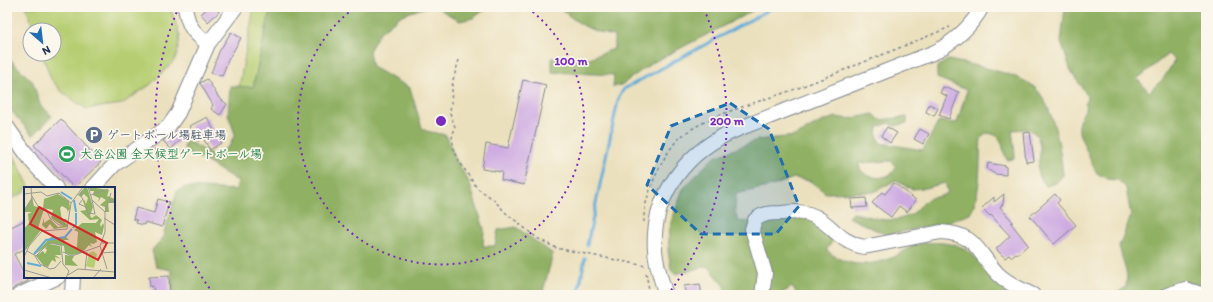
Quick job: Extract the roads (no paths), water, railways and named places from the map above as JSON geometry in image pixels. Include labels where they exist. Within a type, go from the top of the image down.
[{"type":"street","points":[[185,7],[187,22],[192,29],[208,44]]},
{"type":"street","points":[[94,187],[114,165],[168,127],[178,113],[208,44],[236,7]]},
{"type":"street","points":[[666,295],[652,267],[660,209],[679,171],[700,150],[733,131],[935,52],[959,36],[969,26],[982,7]]},
{"type":"street","points":[[7,127],[33,163],[55,187]]},
{"type":"street","points":[[762,295],[765,272],[752,229],[755,220],[766,214],[798,212],[816,216],[844,240],[853,245],[864,247],[941,232],[953,233],[966,237],[974,243],[999,275],[1013,285],[1033,295]]},
{"type":"street","points":[[19,295],[56,278]]},
{"type":"street","points":[[72,295],[73,278]]},
{"type":"street","points":[[1167,295],[1185,289],[1204,295]]},
{"type":"waterway","points":[[587,245],[619,96],[624,89],[774,7]]},
{"type":"waterway","points":[[578,295],[585,258]]},
{"type":"place","name":"ゲートボール場駐車場","points":[[94,135]]},
{"type":"place","name":"大谷公園 全天候型ゲートボール場","points":[[67,154]]}]
